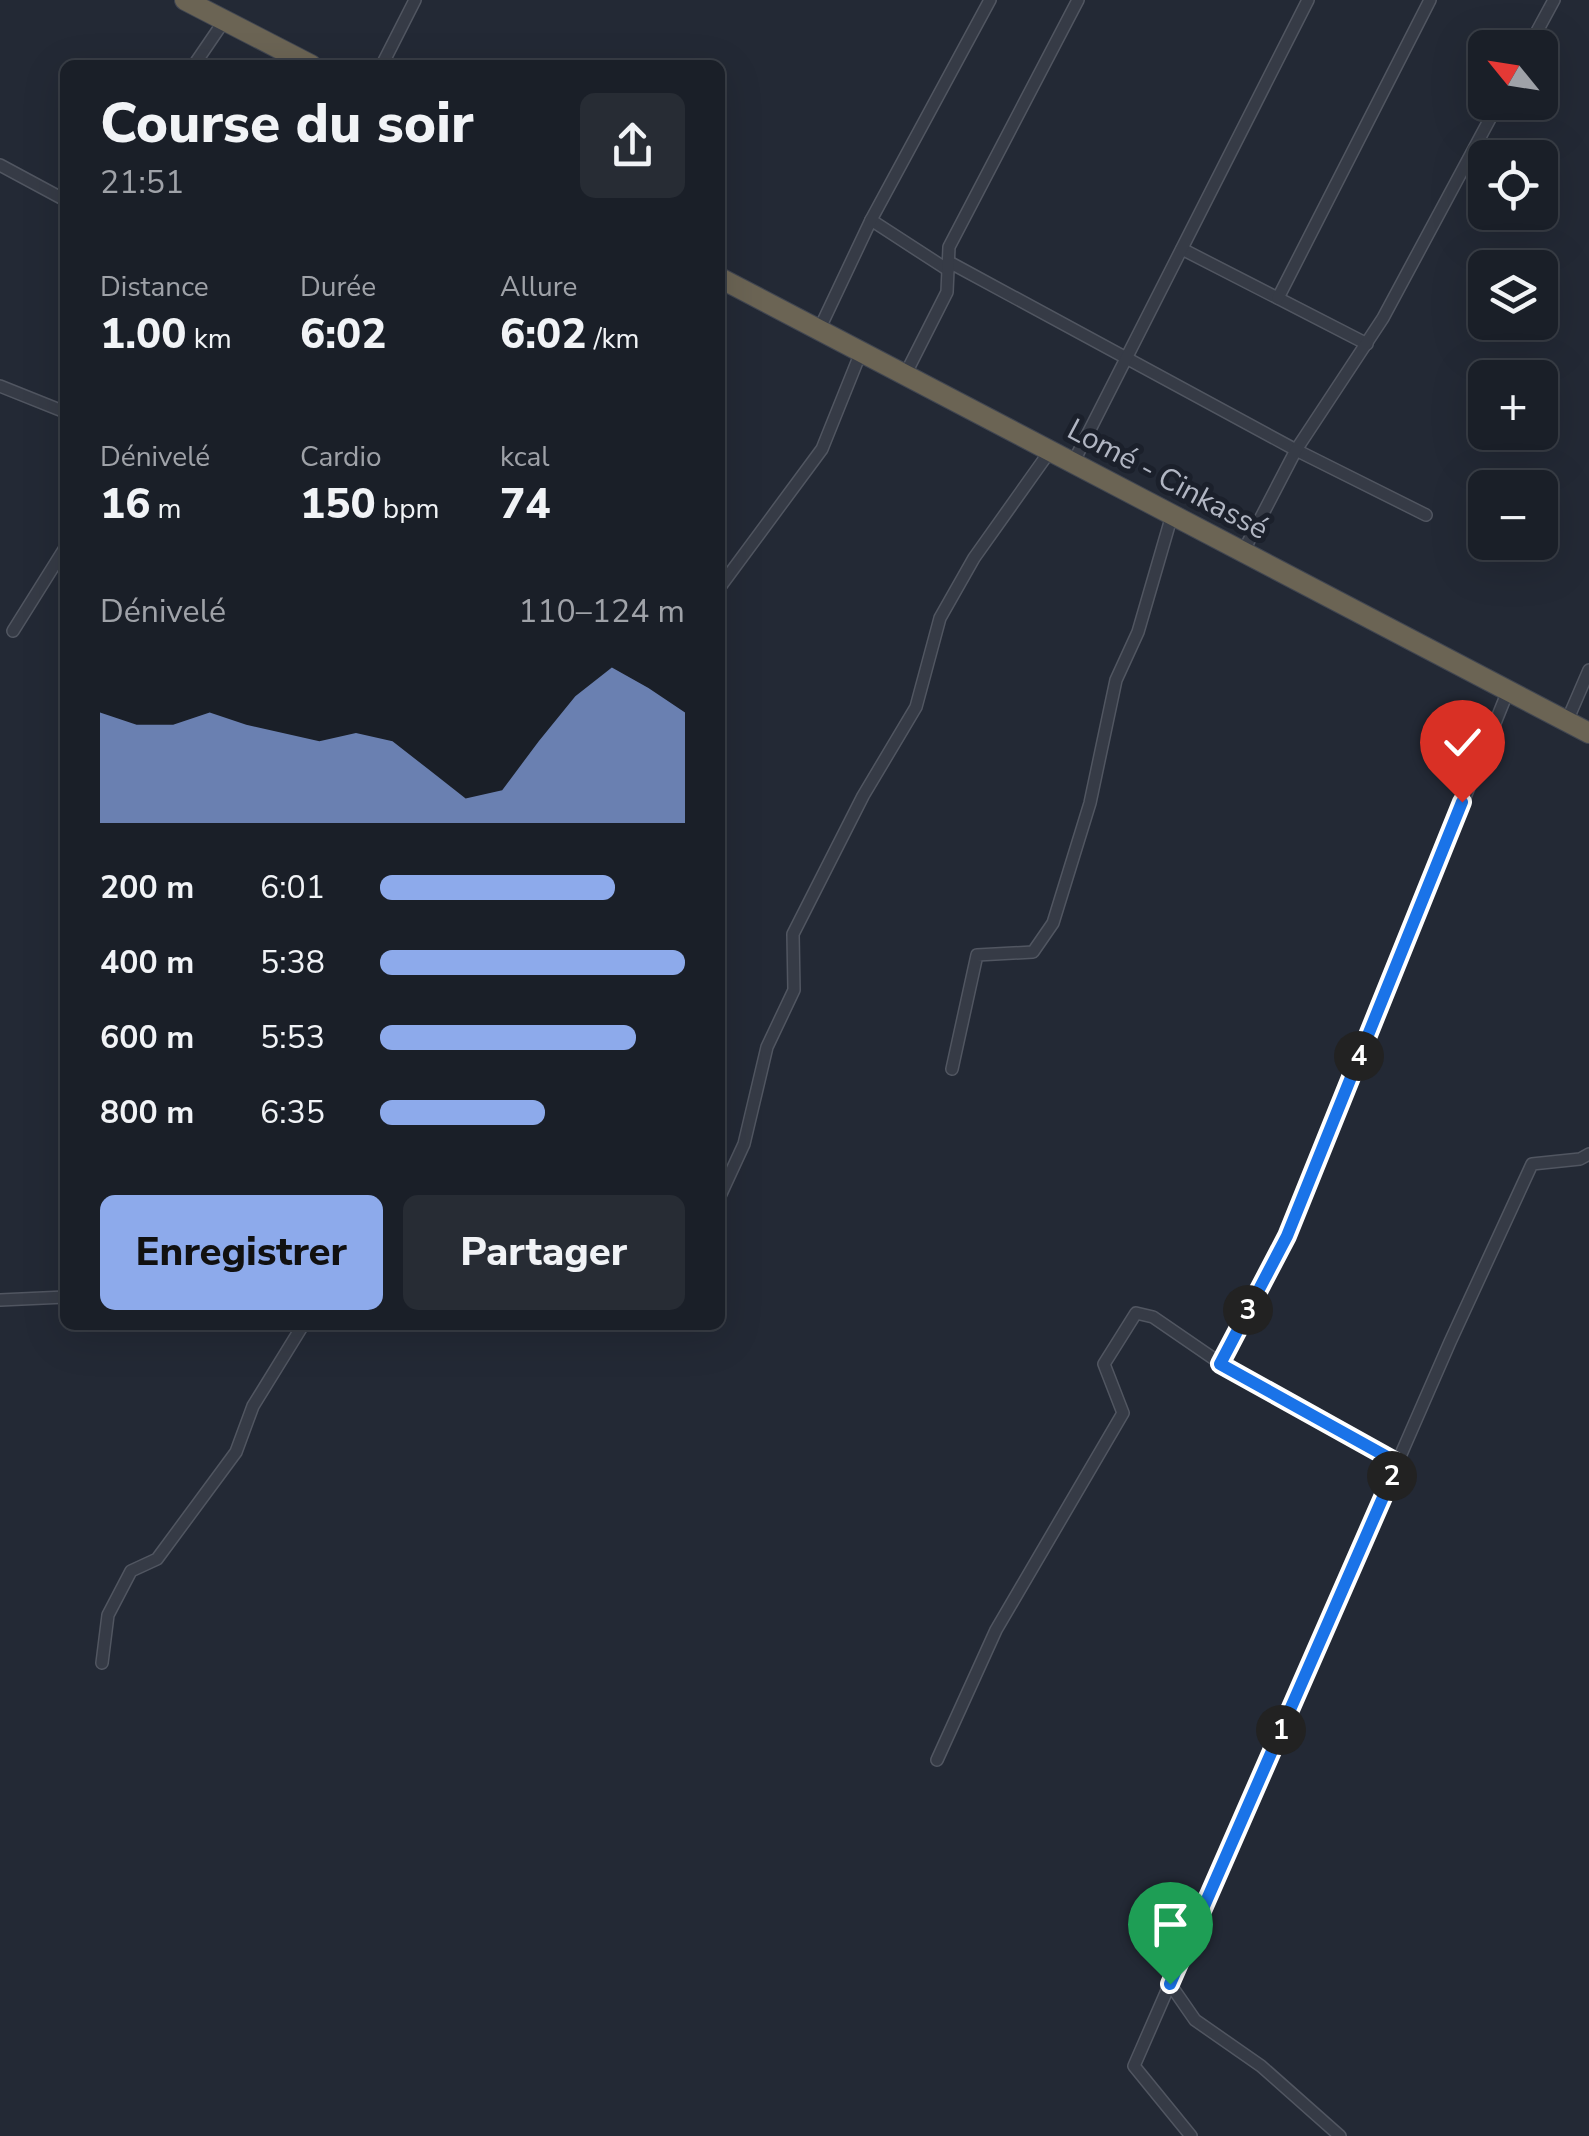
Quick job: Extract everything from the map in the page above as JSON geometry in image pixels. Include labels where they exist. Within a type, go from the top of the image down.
[{"type":"highway","points":[[185,0],[301,60]]},
{"type":"highway","name":"Lomé - Cinkassé","points":[[725,281],[1589,733]]},
{"type":"street","points":[[385,60],[415,0]]},
{"type":"street","points":[[819,330],[871,220],[990,0]]},
{"type":"street","points":[[906,375],[948,292],[949,247],[1078,0]]},
{"type":"street","points":[[1073,463],[1308,0]]},
{"type":"street","points":[[1278,298],[1430,0]]},
{"type":"street","points":[[1538,30],[1554,0]]},
{"type":"street","points":[[197,60],[224,21]]},
{"type":"street","points":[[1243,552],[1296,450],[1367,344],[1489,120]]},
{"type":"street","points":[[0,165],[60,197]]},
{"type":"street","points":[[871,220],[948,266],[1128,356],[1296,450],[1426,515]]},
{"type":"street","points":[[1182,248],[1367,344]]},
{"type":"street","points":[[725,580],[822,449],[861,352]]},
{"type":"street","points":[[0,386],[60,410]]},
{"type":"street","points":[[725,1185],[744,1144],[767,1047],[794,990],[793,934],[863,796],[916,707],[940,618],[974,558],[1050,451]]},
{"type":"street","points":[[952,1069],[977,955],[1033,952],[1052,923],[1090,802],[1116,680],[1138,632],[1172,514]]},
{"type":"street","points":[[13,630],[60,556]]},
{"type":"street","points":[[1567,721],[1589,670]]},
{"type":"street","points":[[1220,1364],[1287,1236],[1508,690]]},
{"type":"street","points":[[1191,2136],[1134,2066],[1532,1164],[1580,1160],[1589,1154]]},
{"type":"street","points":[[0,1300],[60,1297]]},
{"type":"street","points":[[937,1760],[996,1630],[1123,1414],[1104,1364],[1136,1313],[1153,1317],[1220,1364],[1398,1463]]},
{"type":"street","points":[[102,1663],[108,1615],[131,1571],[156,1559],[236,1452],[253,1406],[300,1330]]},
{"type":"street","points":[[1170,1984],[1195,2020],[1261,2066],[1340,2136]]},
{"type":"route","points":[[1170,1984],[1398,1463],[1220,1364],[1287,1236],[1462,802]]}]
